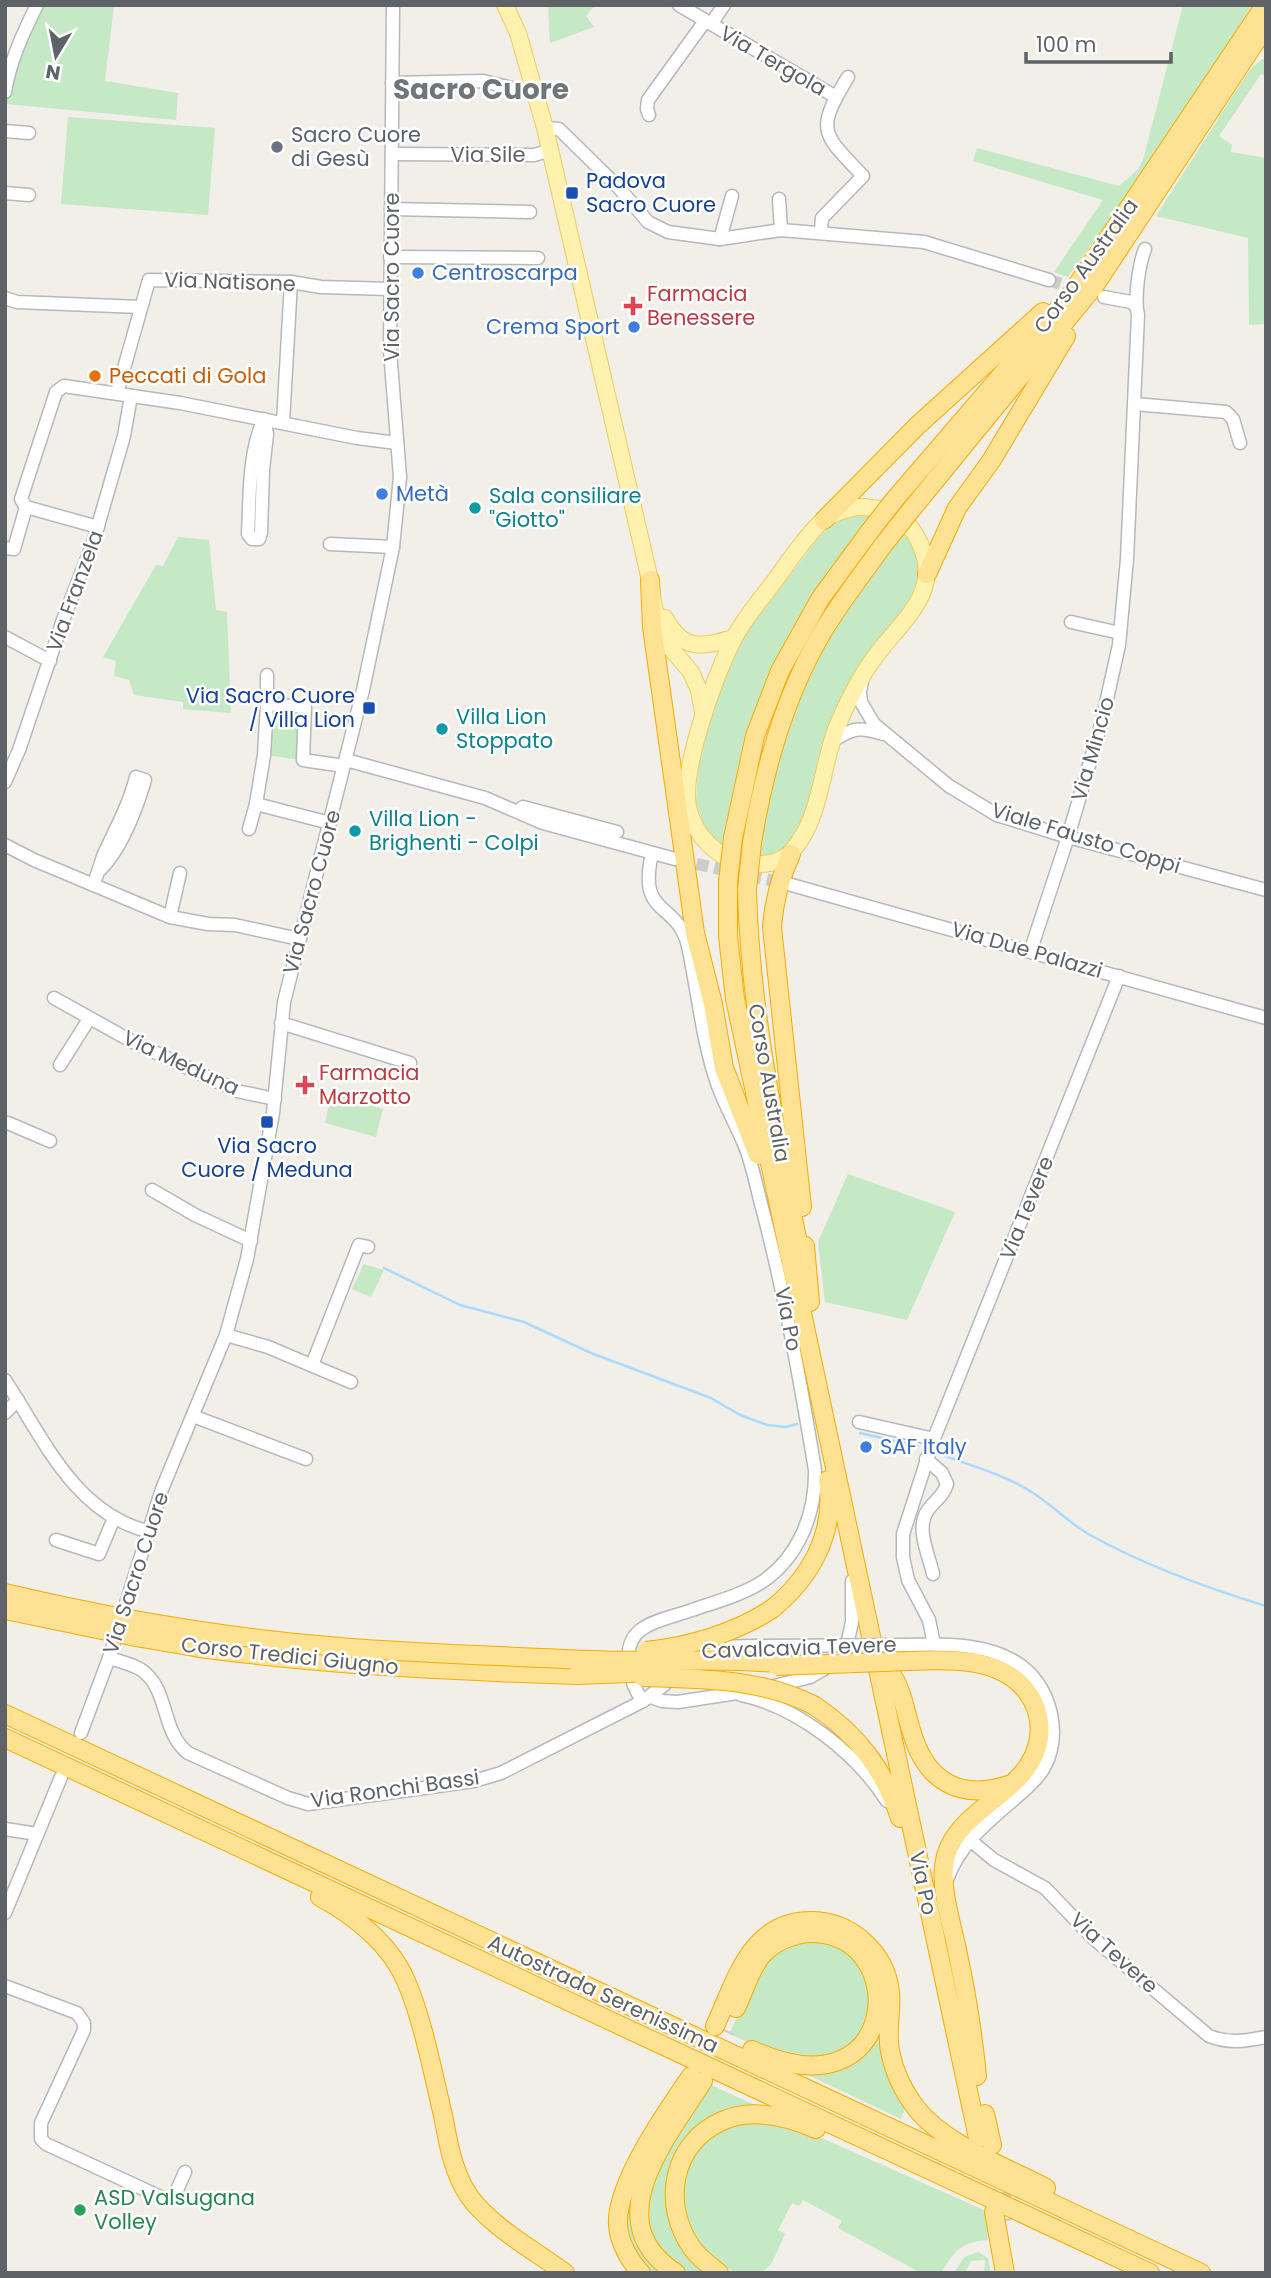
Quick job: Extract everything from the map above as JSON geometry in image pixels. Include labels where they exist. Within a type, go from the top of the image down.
[{"type":"highway","name":"Corso Australia","points":[[789,1258],[735,999],[728,936],[728,882],[733,838],[755,736],[780,671],[820,599],[895,499],[1070,294],[1265,5]]},
{"type":"highway","name":"Corso Australia","points":[[810,1302],[757,1020],[750,965],[747,889],[752,843],[765,773],[793,690],[822,633],[884,544],[1099,291],[1266,26]]},
{"type":"highway","points":[[824,520],[918,425],[1048,307],[1115,231]]},
{"type":"highway","points":[[927,574],[957,508],[1080,315],[1099,291]]},
{"type":"highway","points":[[650,580],[652,627],[675,802],[695,933],[713,1004]]},
{"type":"highway","points":[[688,806],[713,1004],[724,1068],[753,1141],[789,1258]]},
{"type":"highway","points":[[791,853],[780,878],[772,928],[810,1302]]},
{"type":"highway","name":"Via Po","points":[[789,1258],[932,1925],[985,2141],[976,2076],[890,1672],[899,1684],[922,1759],[935,1775],[953,1787],[973,1791],[985,1791],[1011,1784]]},
{"type":"highway","name":"Via Po","points":[[810,1302],[883,1639]]},
{"type":"highway","points":[[506,1656],[617,1654],[671,1648],[706,1640],[736,1630],[772,1609],[800,1583],[811,1568],[824,1539],[829,1513],[830,1487],[812,1362]]},
{"type":"highway","name":"Corso Tredici Giugno","points":[[5,1593],[144,1622],[273,1640],[393,1651],[506,1656]]},
{"type":"highway","name":"Corso Tredici Giugno","points":[[5,1610],[136,1637],[273,1657],[406,1669],[577,1675]]},
{"type":"highway","points":[[577,1675],[750,1670],[785,1664],[908,1653],[988,1666],[1007,1674],[1026,1690],[1037,1712],[1040,1728],[1031,1761],[1011,1784],[965,1825],[955,1837],[944,1865],[945,1886],[971,2019],[976,2076]]},
{"type":"highway","points":[[506,1656],[596,1660],[749,1660],[785,1664]]},
{"type":"highway","points":[[577,1675],[709,1679],[742,1683],[781,1691],[815,1706],[841,1725],[868,1752],[886,1781],[932,1925]]},
{"type":"highway","name":"Autostrada Serenissima","points":[[5,1714],[1201,2273]]},
{"type":"highway","name":"Autostrada Serenissima","points":[[5,1738],[1150,2273]]},
{"type":"highway","points":[[237,1846],[276,1874],[342,1910],[380,1943],[396,1963],[414,2003],[449,2146],[464,2187],[484,2213],[565,2273]]},
{"type":"highway","points":[[573,1980],[656,2006],[769,2058],[807,2067],[823,2066],[841,2060],[865,2041],[874,2028],[879,2009],[877,1988],[871,1969],[847,1942],[820,1934],[795,1936],[780,1941],[762,1955],[720,2028],[747,1957],[765,1936],[792,1923],[813,1921],[831,1924],[853,1933],[870,1948],[883,1966],[890,1994],[888,2031],[893,2063],[904,2090],[925,2118],[975,2151],[1153,2241],[1207,2273]]},
{"type":"highway","points":[[641,2273],[629,2256],[618,2232],[620,2204],[658,2126],[697,2079],[661,2145],[646,2180],[638,2211],[639,2223],[650,2248],[659,2260],[676,2273]]},
{"type":"highway","points":[[719,2273],[691,2247],[677,2218],[673,2194],[678,2167],[695,2140],[723,2120],[740,2116],[774,2116],[807,2125],[862,2149],[899,2156]]},
{"type":"highway","points":[[1000,2217],[1015,2272]]},
{"type":"main road","points":[[505,5],[518,33],[545,128],[654,607],[667,644],[691,672],[699,690],[703,715]]},
{"type":"main road","points":[[872,507],[894,513],[910,525],[923,547],[927,574],[925,589],[919,602],[863,672],[853,691],[831,742],[810,822],[791,853],[778,862],[762,865],[741,862],[719,853],[704,841],[688,806],[690,768],[703,715],[734,638],[802,543],[824,520],[841,511],[872,507]]},
{"type":"main road","points":[[650,580],[668,624],[682,640],[693,645],[734,638]]},
{"type":"street","points":[[5,93],[21,36],[37,5]]},
{"type":"street","name":"Via Sacro Cuore","points":[[81,1733],[109,1658],[162,1489],[226,1335],[251,1241],[275,1099],[286,992],[377,630],[393,547],[400,477],[390,351],[393,5]]},
{"type":"street","name":"Via Tergola","points":[[679,5],[836,97]]},
{"type":"street","name":"Via Tergola","points":[[649,115],[646,109],[648,100],[724,5]]},
{"type":"street","name":"Via Tergola","points":[[821,232],[822,218],[863,176],[830,141],[827,133],[827,120],[848,77]]},
{"type":"street","points":[[392,83],[483,81],[524,91]]},
{"type":"street","points":[[545,128],[559,129],[619,188],[648,222],[668,232],[720,239],[780,230],[924,242],[1049,280]]},
{"type":"street","points":[[5,131],[29,133]]},
{"type":"street","name":"Via Sile","points":[[392,154],[541,153]]},
{"type":"street","points":[[5,193],[29,195]]},
{"type":"street","points":[[720,239],[732,196]]},
{"type":"street","points":[[779,199],[780,230]]},
{"type":"street","points":[[391,209],[530,212]]},
{"type":"street","name":"Via Mincio","points":[[1033,943],[1068,837],[1105,710],[1120,633],[1127,559],[1135,404],[1139,315],[1136,306],[1140,260],[1145,248]]},
{"type":"street","points":[[390,257],[538,258]]},
{"type":"street","name":"Via Natisone","points":[[5,298],[17,302],[140,307],[149,280],[291,282],[321,287],[390,289]]},
{"type":"street","points":[[283,422],[291,282]]},
{"type":"street","points":[[1099,291],[1136,306]]},
{"type":"street","points":[[117,393],[140,307]]},
{"type":"street","points":[[98,527],[26,507],[21,499],[56,392],[64,386],[397,443]]},
{"type":"street","name":"Via Franzela","points":[[5,782],[19,750],[98,527],[124,436],[131,396]]},
{"type":"street","points":[[1135,404],[1226,412],[1233,419],[1240,443]]},
{"type":"street","points":[[264,419],[267,434],[261,533],[259,539],[252,539],[248,534],[252,474],[257,434],[264,419]]},
{"type":"street","points":[[9,548],[26,507]]},
{"type":"street","points":[[330,544],[393,547]]},
{"type":"street","points":[[1071,622],[1120,633]]},
{"type":"street","points":[[5,637],[50,661]]},
{"type":"street","name":"Viale Fausto Coppi","points":[[863,672],[861,702],[874,724],[949,786],[976,804],[1019,823],[1266,890]]},
{"type":"street","points":[[249,829],[264,755],[267,675]]},
{"type":"street","points":[[267,704],[304,707],[303,760],[345,763],[485,798],[543,823],[674,859]]},
{"type":"street","points":[[831,742],[855,729],[870,730],[887,736]]},
{"type":"street","points":[[93,885],[102,858],[130,800],[136,778],[145,780],[138,802],[110,860],[100,870]]},
{"type":"street","points":[[256,804],[330,823]]},
{"type":"street","points":[[517,811],[523,807],[617,832]]},
{"type":"street","points":[[5,845],[34,860],[170,917],[208,924],[236,925],[299,939]]},
{"type":"street","name":"Via Po","points":[[647,1699],[634,1688],[628,1660],[632,1639],[641,1629],[658,1621],[728,1598],[762,1582],[783,1563],[802,1538],[811,1513],[815,1490],[815,1471],[782,1286],[760,1199],[746,1150],[718,1086],[706,1046],[687,942],[676,922],[652,899],[648,887],[652,854]]},
{"type":"street","points":[[170,917],[180,873]]},
{"type":"street","name":"Via Due Palazzi","points":[[788,884],[1266,1018]]},
{"type":"street","name":"Via Tevere","points":[[933,1644],[932,1629],[908,1580],[903,1557],[903,1534],[926,1459],[1119,976]]},
{"type":"street","name":"Via Meduna","points":[[54,998],[89,1019],[237,1091],[275,1099]]},
{"type":"street","points":[[60,1065],[89,1019]]},
{"type":"street","points":[[281,1023],[410,1063]]},
{"type":"street","points":[[5,1138],[7,1121],[50,1141]]},
{"type":"street","points":[[152,1190],[195,1215],[251,1241]]},
{"type":"street","points":[[312,1365],[359,1245],[368,1247]]},
{"type":"street","points":[[226,1335],[268,1347],[351,1382]]},
{"type":"street","points":[[5,1380],[69,1481],[114,1518],[147,1531]]},
{"type":"street","points":[[5,1413],[18,1400]]},
{"type":"street","points":[[193,1416],[306,1459]]},
{"type":"street","points":[[859,1422],[934,1439]]},
{"type":"street","points":[[926,1459],[942,1473],[947,1484],[943,1496],[924,1515],[921,1526],[933,1574]]},
{"type":"street","points":[[56,1540],[99,1554],[114,1518]]},
{"type":"street","points":[[647,1699],[678,1702],[763,1689],[810,1677],[838,1658],[847,1645],[852,1622],[854,1594],[851,1541]]},
{"type":"street","points":[[933,1644],[977,1647],[1020,1664],[1037,1681],[1049,1706],[1052,1721],[1052,1745],[1044,1768],[1034,1782],[970,1840],[959,1854],[945,1886]]},
{"type":"street","name":"Cavalcavia Tevere","points":[[647,1699],[693,1650],[756,1646],[908,1653],[933,1644]]},
{"type":"street","name":"Via Ronchi Bassi","points":[[109,1658],[141,1670],[155,1683],[172,1735],[178,1745],[188,1753],[288,1798],[308,1804],[474,1782],[501,1773],[647,1699]]},
{"type":"street","points":[[730,1693],[755,1698],[786,1711],[850,1756],[872,1779],[900,1819]]},
{"type":"street","points":[[5,1913],[59,1781]]},
{"type":"street","points":[[5,1829],[37,1834]]},
{"type":"street","name":"Via Tevere","points":[[970,1840],[994,1860],[1045,1888],[1093,1938],[1209,2036],[1224,2042],[1266,2037]]},
{"type":"street","points":[[5,1986],[77,2014],[84,2023],[84,2030],[41,2123],[41,2139],[46,2144],[167,2200],[174,2197],[185,2172]]},
{"type":"green space","points":[[39,5],[114,5],[105,81],[178,93],[176,120],[6,104],[10,80]]},
{"type":"green space","points":[[548,5],[595,5],[586,16],[594,27],[550,43]]},
{"type":"green space","points":[[1183,5],[1252,5],[1226,49],[1068,277],[1054,272],[1103,200],[973,161],[977,148],[1119,186],[1138,169],[1143,160]]},
{"type":"green space","points":[[1262,59],[1266,59],[1266,76],[1261,74],[1219,136],[1232,145],[1231,152],[1266,158],[1266,324],[1249,325],[1248,238],[1156,216],[1236,91],[1251,69]]},
{"type":"green space","points":[[68,117],[215,128],[208,215],[61,204]]},
{"type":"green space","points":[[856,514],[871,514],[823,580],[760,700],[742,752],[722,849],[706,831],[696,803],[698,764],[708,716],[740,641],[819,537],[836,523]]},
{"type":"green space","points":[[903,531],[915,552],[918,567],[917,583],[911,601],[863,660],[846,687],[821,750],[803,818],[796,834],[788,846],[777,854],[756,858],[775,770],[806,685],[841,619]]},
{"type":"green space","points":[[178,537],[209,540],[216,610],[227,612],[231,713],[183,709],[183,702],[134,695],[129,680],[114,676],[116,661],[103,657],[156,565],[163,566]]},
{"type":"green space","points":[[269,705],[303,709],[301,760],[266,755]]},
{"type":"green space","points":[[332,1093],[383,1109],[376,1137],[325,1123]]},
{"type":"green space","points":[[848,1174],[955,1212],[907,1320],[825,1302],[818,1242]]},
{"type":"green space","points":[[364,1264],[384,1270],[371,1297],[352,1289]]},
{"type":"green space","points":[[812,1939],[837,1945],[857,1959],[870,1985],[866,2031],[833,2058],[780,2056],[729,2034],[764,1960],[785,1945]]},
{"type":"green space","points":[[881,2020],[906,2106],[901,2119],[806,2074],[835,2071],[855,2062],[869,2046]]},
{"type":"green space","points":[[707,2083],[761,2108],[725,2114],[669,2184],[706,2273],[676,2266],[663,2254],[645,2228],[652,2178]]},
{"type":"green space","points":[[771,2121],[808,2132],[986,2211],[988,2240],[971,2243],[959,2249],[941,2273],[921,2273],[838,2228],[842,2221],[803,2200],[799,2206],[792,2203],[778,2230],[785,2234],[772,2263],[759,2273],[736,2273],[711,2259],[694,2239],[681,2208],[682,2174],[707,2136],[733,2124]]},
{"type":"green space","points":[[643,2170],[634,2204],[634,2226],[644,2246],[666,2273],[649,2273],[625,2234],[626,2212]]},
{"type":"green space","points":[[978,2252],[988,2258],[991,2273],[984,2273],[985,2260],[971,2261],[965,2273],[954,2273],[964,2257]]},
{"type":"waterway","points":[[384,1268],[460,1305],[524,1322],[591,1353],[711,1398],[740,1415],[767,1425],[786,1427],[797,1424]]},
{"type":"waterway","points":[[860,1433],[917,1446]]},
{"type":"waterway","points":[[938,1453],[1001,1476],[1025,1488],[1084,1532],[1155,1567],[1266,1606]]},
{"type":"tunnel","points":[[1049,280],[1080,290]]},
{"type":"tunnel","points":[[679,860],[788,884]]},
{"type":"tunnel","points":[[703,2081],[726,2030]]},
{"type":"tunnel","points":[[996,2166],[1007,2221]]},
{"type":"place","name":"Sacro Cuore di Gesù","points":[[277,147]]},
{"type":"place","name":"Padova Sacro Cuore","points":[[572,193]]},
{"type":"place","name":"Centroscarpa","points":[[418,273]]},
{"type":"place","name":"Farmacia Benessere","points":[[633,306]]},
{"type":"place","name":"Crema Sport","points":[[634,327]]},
{"type":"place","name":"Peccati di Gola","points":[[95,376]]},
{"type":"place","name":"Metà","points":[[382,494]]},
{"type":"place","name":"Sala consiliare \"Giotto\"","points":[[475,508]]},
{"type":"place","name":"Via Sacro Cuore / Villa Lion","points":[[369,708]]},
{"type":"place","name":"Villa Lion Stoppato","points":[[442,729]]},
{"type":"place","name":"Villa Lion - Brighenti - Colpi","points":[[355,831]]},
{"type":"place","name":"Farmacia Marzotto","points":[[305,1085]]},
{"type":"place","name":"Via Sacro Cuore / Meduna","points":[[267,1122]]},
{"type":"place","name":"SAF Italy","points":[[866,1447]]},
{"type":"place","name":"ASD Valsugana Volley","points":[[80,2210]]},
{"type":"district","name":"Sacro Cuore","points":[[481,89]]}]
